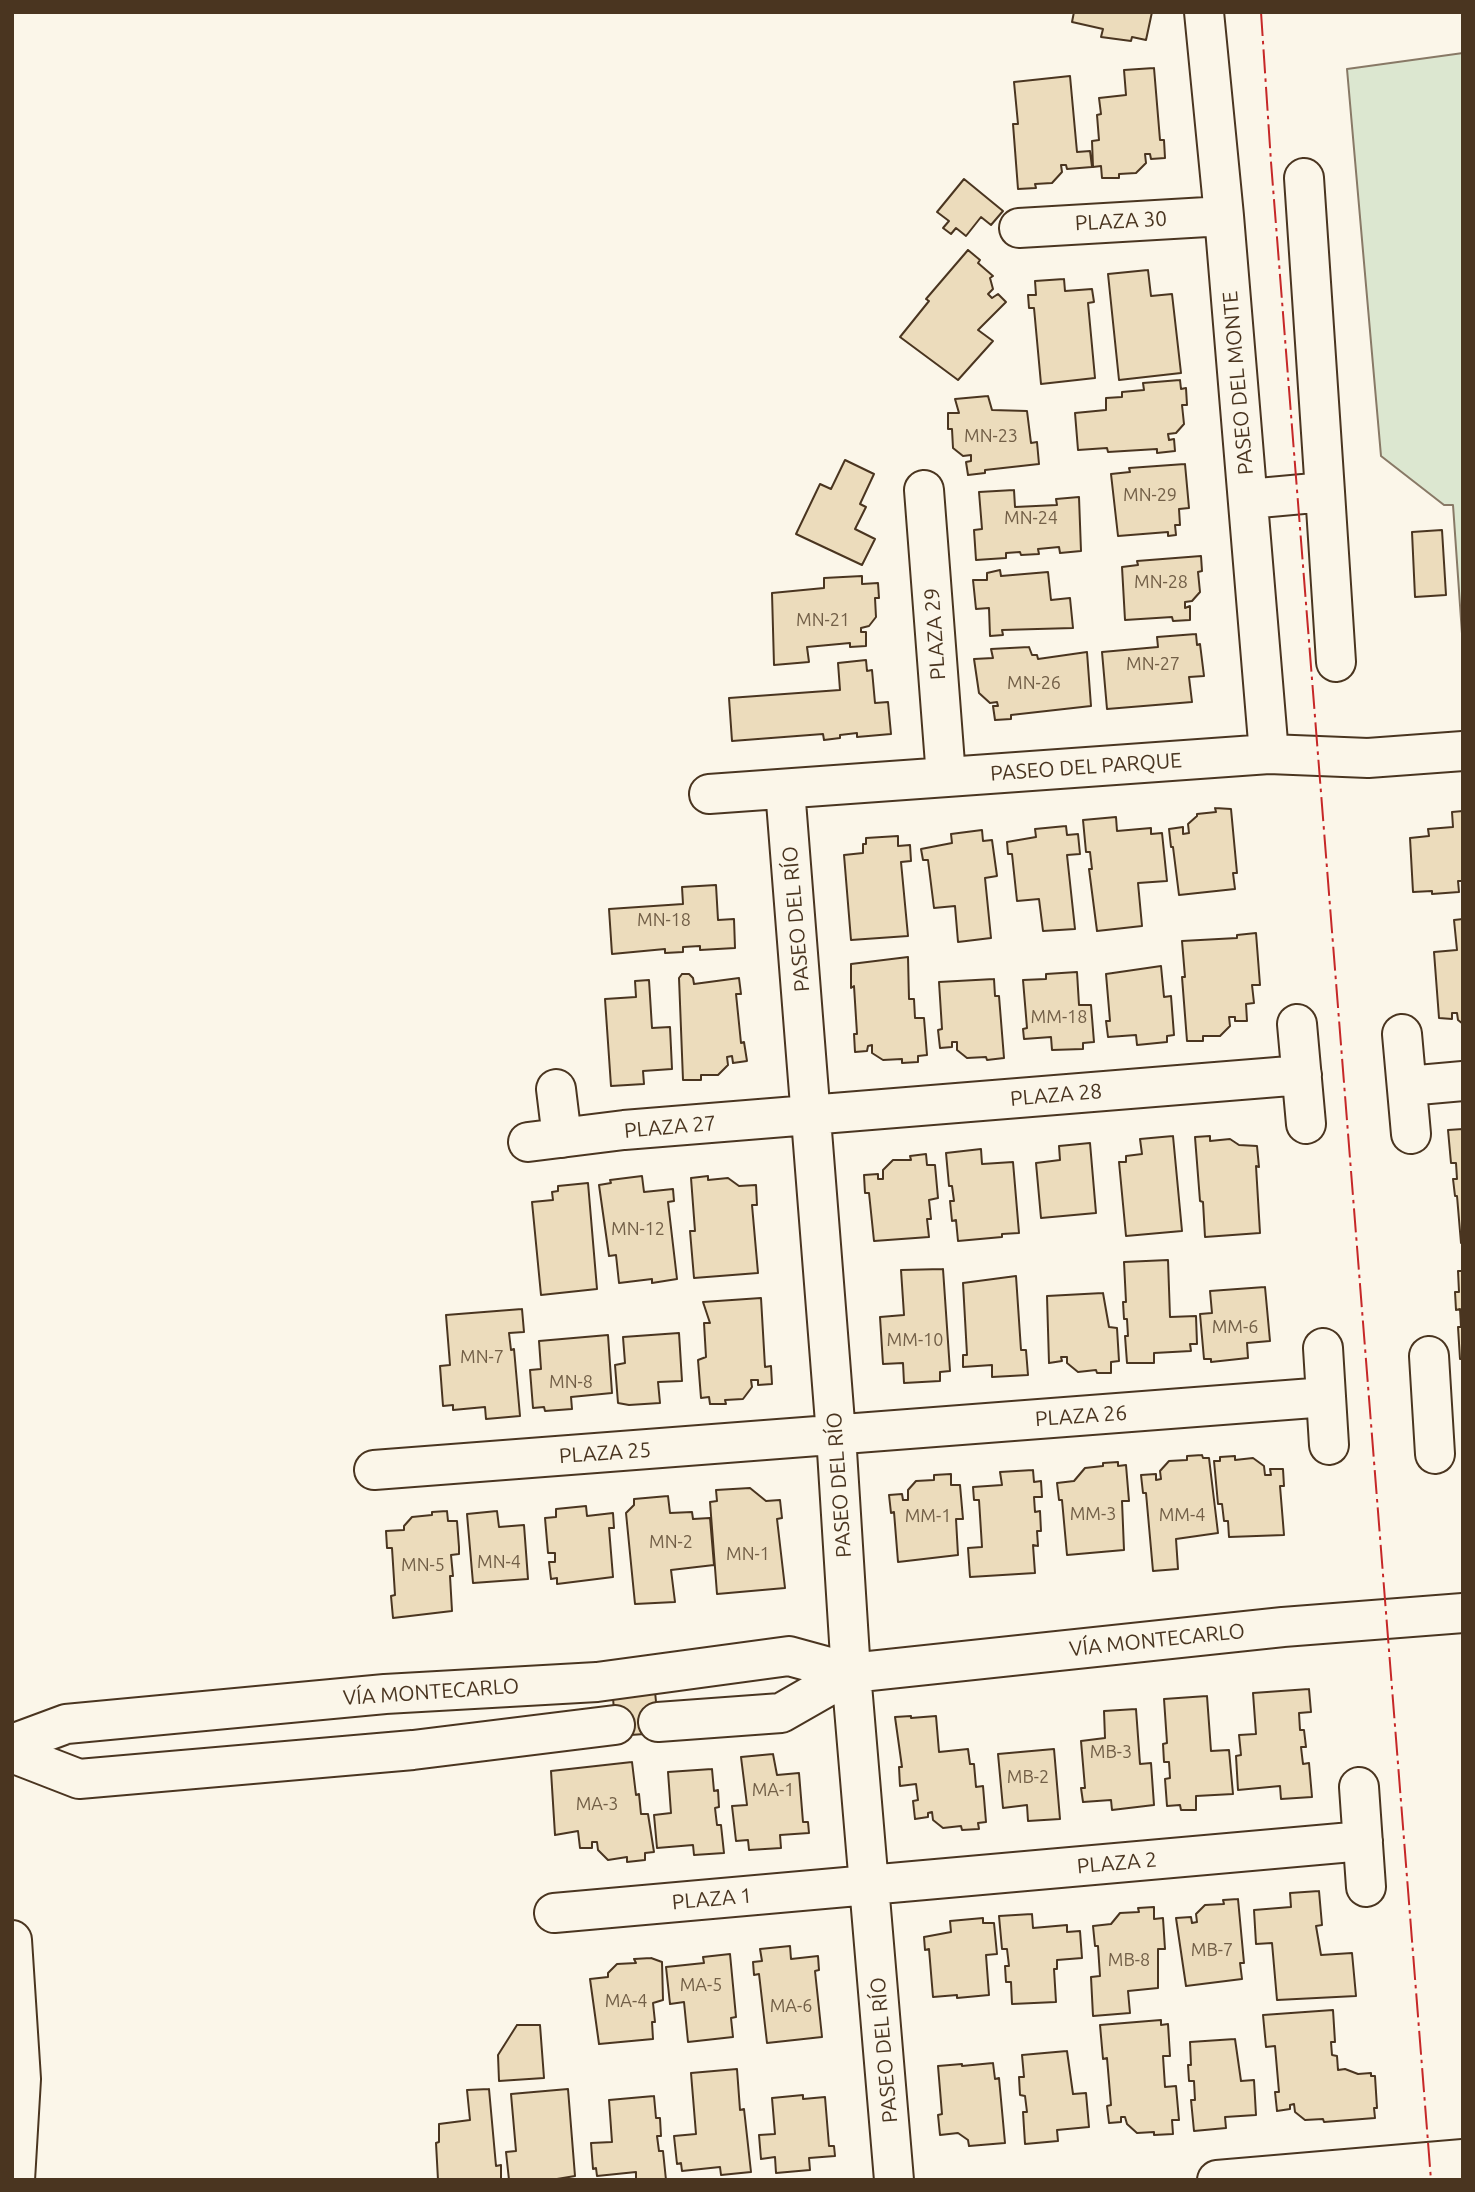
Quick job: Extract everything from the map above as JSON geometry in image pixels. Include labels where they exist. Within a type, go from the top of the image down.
[{"type":"street","name":"PASEO DEL MONTE","points":[[1204,12],[1269,754]]},
{"type":"street","points":[[1304,178],[1336,662]]},
{"type":"street","name":"PLAZA 30","points":[[1019,228],[1223,216]]},
{"type":"street","name":"PLAZA 29","points":[[924,491],[946,778]]},
{"type":"street","points":[[1248,499],[1325,492]]},
{"type":"street","name":"PASEO DEL PARQUE","points":[[709,794],[1269,754],[1368,758],[1463,751]]},
{"type":"street","name":"PASEO DEL RÍO","points":[[785,789],[836,1435],[851,1673],[894,2180]]},
{"type":"street","points":[[1297,1024],[1306,1125]]},
{"type":"street","points":[[1402,1034],[1411,1134]]},
{"type":"street","name":"PLAZA 28","points":[[811,1115],[1302,1075]]},
{"type":"street","points":[[1407,1086],[1463,1081]]},
{"type":"street","name":"PLAZA 27","points":[[556,1089],[545,1140],[624,1130],[811,1115]]},
{"type":"street","points":[[1323,1348],[1329,1445]]},
{"type":"street","points":[[1429,1356],[1448,1405],[1435,1454]]},
{"type":"street","name":"PLAZA 26","points":[[836,1435],[1326,1397]]},
{"type":"street","name":"PLAZA 25","points":[[374,1470],[836,1435]]},
{"type":"street","name":"VÍA MONTECARLO","points":[[12,1744],[66,1724],[385,1694],[597,1682],[789,1656],[851,1673],[1283,1627],[1463,1613]]},
{"type":"street","name":"VÍA MONTECARLO","points":[[658,1721],[781,1713],[851,1673]]},
{"type":"street","points":[[12,1753],[79,1779],[413,1750],[615,1725]]},
{"type":"street","points":[[1359,1787],[1366,1887]]},
{"type":"street","name":"PLAZA 2","points":[[871,1885],[1363,1841]]},
{"type":"street","name":"PLAZA 1","points":[[554,1913],[871,1885]]},
{"type":"street","points":[[12,1940],[21,2079],[15,2180]]},
{"type":"street","points":[[1217,2180],[1463,2159]]},
{"type":"green space","points":[[1463,53],[1463,648],[1453,505],[1444,505],[1381,456],[1347,69]]},
{"type":"building","points":[[1074,12],[1152,12],[1146,40],[1132,37],[1131,41],[1101,37],[1103,29],[1072,22]]},
{"type":"building","points":[[1154,68],[1160,140],[1164,140],[1165,158],[1151,159],[1150,154],[1145,154],[1146,163],[1136,173],[1119,174],[1119,178],[1102,178],[1101,166],[1093,167],[1092,141],[1099,140],[1099,98],[1126,95],[1124,70]]},
{"type":"building","points":[[1070,76],[1077,152],[1090,151],[1092,167],[1067,169],[1066,165],[1061,165],[1062,172],[1052,183],[1035,184],[1036,188],[1018,189],[1013,124],[1018,124],[1014,82]]},
{"type":"building","points":[[964,179],[1003,211],[991,225],[981,217],[966,236],[956,228],[951,234],[943,228],[949,221],[937,212]]},
{"type":"building","points":[[968,250],[993,276],[990,278],[993,289],[988,294],[992,298],[998,294],[1006,302],[978,330],[993,341],[958,380],[900,337],[929,301],[926,299]]},
{"type":"building","points":[[1148,270],[1151,296],[1172,294],[1181,373],[1119,380],[1108,274]]},
{"type":"building","points":[[1064,279],[1065,291],[1092,289],[1094,302],[1088,303],[1095,378],[1041,384],[1034,308],[1029,308],[1028,295],[1036,295],[1035,281]]},
{"type":"building","points":[[1180,380],[1181,389],[1186,388],[1187,405],[1182,405],[1184,424],[1176,433],[1168,434],[1169,440],[1174,439],[1175,451],[1157,453],[1157,449],[1108,452],[1107,448],[1078,450],[1075,413],[1106,410],[1106,398],[1122,397],[1122,392],[1144,390],[1143,383]]},
{"type":"building","points":[[988,396],[992,410],[1027,411],[1031,443],[1037,442],[1039,464],[985,470],[985,473],[968,475],[966,462],[971,461],[971,455],[963,456],[953,448],[952,429],[948,429],[948,413],[959,413],[955,399]]},
{"type":"building","points":[[845,460],[874,474],[860,504],[866,507],[855,529],[875,539],[862,565],[796,534],[820,484],[831,489]]},
{"type":"building","points":[[1185,464],[1189,508],[1179,509],[1180,525],[1175,525],[1176,535],[1168,536],[1168,532],[1118,536],[1111,474],[1130,472],[1129,468]]},
{"type":"building","points":[[1014,490],[1015,507],[1057,505],[1056,499],[1079,497],[1081,551],[1060,553],[1059,547],[1038,549],[1039,554],[1006,553],[1006,558],[976,560],[974,530],[982,529],[979,492]]},
{"type":"building","points":[[1442,530],[1446,595],[1415,597],[1412,532]]},
{"type":"building","points":[[1201,556],[1202,571],[1198,572],[1200,592],[1192,601],[1185,602],[1185,608],[1190,606],[1190,620],[1173,621],[1172,617],[1125,620],[1122,567],[1138,565],[1137,561]]},
{"type":"building","points":[[1000,570],[1001,576],[1048,572],[1051,600],[1070,598],[1073,628],[1002,630],[1003,635],[990,636],[989,608],[976,609],[973,580],[987,580],[987,573]]},
{"type":"building","points":[[862,576],[862,584],[878,583],[879,598],[875,598],[876,617],[869,626],[861,628],[861,632],[866,632],[866,646],[850,647],[850,643],[807,647],[809,662],[774,665],[772,593],[824,588],[824,578]]},
{"type":"building","points":[[1196,634],[1204,676],[1189,677],[1192,702],[1107,709],[1102,652],[1158,647],[1157,637]]},
{"type":"building","points":[[1029,647],[1032,655],[1037,655],[1038,659],[1087,652],[1091,706],[1011,715],[1011,719],[995,720],[993,706],[998,706],[997,702],[990,703],[979,693],[974,659],[993,658],[991,649]]},
{"type":"building","points":[[866,660],[867,671],[872,670],[875,703],[888,702],[891,734],[857,737],[857,733],[824,740],[823,734],[732,741],[729,698],[840,690],[838,663]]},
{"type":"building","points":[[1215,808],[1231,809],[1237,873],[1233,873],[1235,889],[1179,895],[1169,829],[1183,827],[1183,834],[1189,833],[1188,824],[1197,814],[1216,812]]},
{"type":"building","points":[[1463,811],[1463,881],[1458,881],[1459,892],[1413,892],[1410,838],[1429,836],[1428,829],[1453,827],[1452,812]]},
{"type":"building","points":[[1116,817],[1117,831],[1151,828],[1151,834],[1162,833],[1167,881],[1138,883],[1142,926],[1097,931],[1089,869],[1092,869],[1090,852],[1086,852],[1083,820]]},
{"type":"building","points":[[1066,826],[1067,835],[1078,834],[1080,854],[1067,855],[1075,929],[1043,931],[1039,899],[1017,901],[1012,854],[1008,854],[1007,842],[1036,837],[1035,829]]},
{"type":"building","points":[[982,830],[983,841],[992,840],[997,876],[985,878],[991,938],[958,942],[955,906],[934,908],[928,860],[923,860],[921,849],[952,843],[951,834]]},
{"type":"building","points":[[898,836],[898,846],[910,845],[911,861],[901,862],[908,936],[851,940],[844,855],[863,853],[866,838]]},
{"type":"building","points":[[716,885],[718,920],[734,919],[735,948],[700,950],[700,946],[683,947],[683,952],[665,953],[665,949],[612,954],[609,909],[683,904],[682,887]]},
{"type":"building","points":[[1463,919],[1463,1024],[1458,1020],[1457,1013],[1452,1013],[1452,1019],[1439,1018],[1434,952],[1457,950],[1454,920]]},
{"type":"building","points":[[1256,933],[1260,985],[1252,985],[1254,1003],[1246,1004],[1247,1021],[1235,1021],[1235,1017],[1229,1017],[1230,1026],[1220,1036],[1203,1036],[1203,1041],[1187,1041],[1182,941],[1237,938],[1237,935]]},
{"type":"building","points":[[908,957],[909,999],[914,999],[915,1018],[924,1018],[927,1055],[918,1056],[918,1062],[902,1063],[902,1059],[883,1060],[872,1053],[872,1045],[868,1046],[867,1051],[855,1052],[854,1034],[857,1034],[851,964]]},
{"type":"building","points":[[1161,966],[1164,997],[1171,996],[1174,1035],[1167,1036],[1167,1042],[1137,1045],[1136,1035],[1108,1037],[1106,1021],[1110,1021],[1106,974]]},
{"type":"building","points":[[1077,972],[1079,1005],[1091,1005],[1094,1042],[1083,1043],[1083,1049],[1052,1050],[1051,1037],[1024,1039],[1023,1029],[1027,1028],[1023,980],[1046,979],[1046,974]]},
{"type":"building","points":[[682,974],[689,974],[694,984],[739,978],[741,994],[736,994],[741,1043],[744,1042],[747,1061],[733,1063],[732,1056],[727,1057],[728,1065],[718,1075],[701,1075],[701,1080],[683,1080],[679,978]]},
{"type":"building","points":[[994,979],[995,996],[999,996],[1004,1058],[967,1058],[957,1050],[957,1042],[952,1042],[952,1047],[940,1048],[938,1030],[942,1029],[939,982]]},
{"type":"building","points":[[649,980],[652,1028],[670,1027],[672,1069],[643,1071],[644,1084],[611,1086],[605,999],[636,997],[635,981]]},
{"type":"building","points":[[1463,1129],[1461,1243],[1453,1179],[1457,1179],[1456,1163],[1451,1163],[1448,1130]]},
{"type":"building","points":[[1173,1136],[1182,1231],[1126,1236],[1119,1162],[1126,1162],[1126,1156],[1142,1154],[1140,1139]]},
{"type":"building","points":[[1210,1136],[1210,1141],[1230,1139],[1239,1145],[1257,1146],[1260,1233],[1205,1237],[1195,1137]]},
{"type":"building","points":[[1090,1143],[1096,1213],[1041,1218],[1036,1163],[1060,1160],[1059,1146]]},
{"type":"building","points":[[981,1149],[982,1164],[1013,1162],[1019,1233],[958,1241],[956,1220],[952,1221],[950,1201],[954,1201],[952,1186],[949,1186],[946,1153]]},
{"type":"building","points":[[926,1154],[927,1165],[935,1165],[938,1198],[929,1200],[929,1237],[874,1241],[869,1193],[865,1193],[864,1175],[878,1174],[878,1179],[883,1179],[883,1170],[893,1160],[911,1160],[910,1156]]},
{"type":"building","points":[[642,1176],[644,1192],[673,1189],[674,1201],[668,1202],[677,1279],[652,1283],[652,1279],[619,1283],[616,1255],[609,1256],[599,1185],[611,1183],[610,1180]]},
{"type":"building","points":[[708,1176],[708,1180],[728,1178],[739,1186],[756,1185],[757,1205],[752,1205],[758,1273],[694,1278],[690,1231],[695,1231],[691,1178]]},
{"type":"building","points":[[588,1183],[597,1289],[541,1295],[532,1202],[553,1200],[552,1192],[558,1191],[558,1186]]},
{"type":"building","points":[[1168,1260],[1170,1317],[1196,1316],[1197,1344],[1190,1344],[1191,1351],[1154,1353],[1154,1363],[1127,1363],[1127,1319],[1124,1319],[1123,1302],[1126,1302],[1124,1262]]},
{"type":"building","points":[[943,1269],[950,1371],[940,1372],[940,1381],[904,1383],[903,1363],[883,1364],[880,1317],[904,1315],[901,1270]]},
{"type":"building","points":[[1458,1271],[1463,1271],[1463,1359],[1460,1359],[1458,1327],[1461,1327],[1460,1309],[1456,1310]]},
{"type":"building","points":[[1016,1276],[1021,1350],[1026,1350],[1028,1375],[992,1377],[992,1365],[963,1367],[963,1355],[967,1355],[963,1283]]},
{"type":"building","points":[[1265,1287],[1270,1341],[1247,1343],[1248,1358],[1211,1362],[1211,1359],[1204,1359],[1200,1314],[1212,1313],[1210,1291]]},
{"type":"building","points":[[1103,1293],[1109,1327],[1117,1328],[1119,1361],[1111,1362],[1111,1373],[1097,1373],[1096,1370],[1078,1372],[1067,1363],[1067,1357],[1061,1357],[1062,1361],[1049,1363],[1047,1296]]},
{"type":"building","points":[[761,1298],[765,1367],[771,1366],[772,1384],[758,1385],[758,1380],[751,1380],[752,1387],[743,1399],[725,1400],[726,1404],[710,1404],[709,1397],[701,1398],[698,1360],[706,1357],[704,1323],[710,1323],[703,1302]]},
{"type":"building","points":[[522,1309],[524,1332],[509,1333],[511,1350],[514,1349],[520,1416],[486,1419],[485,1407],[453,1410],[453,1405],[443,1406],[440,1366],[450,1365],[446,1315]]},
{"type":"building","points":[[679,1333],[682,1381],[658,1382],[660,1403],[618,1403],[615,1365],[625,1363],[623,1337]]},
{"type":"building","points":[[608,1335],[612,1393],[571,1397],[572,1409],[545,1411],[544,1407],[533,1408],[530,1370],[541,1369],[539,1341]]},
{"type":"building","points":[[1202,1455],[1203,1458],[1209,1458],[1218,1533],[1176,1539],[1178,1569],[1153,1571],[1146,1493],[1143,1493],[1141,1475],[1156,1474],[1156,1480],[1161,1479],[1160,1471],[1169,1461],[1187,1460],[1187,1456]]},
{"type":"building","points":[[1235,1456],[1235,1460],[1253,1458],[1264,1466],[1265,1475],[1271,1475],[1270,1469],[1283,1469],[1284,1486],[1280,1486],[1284,1535],[1229,1537],[1228,1521],[1224,1521],[1222,1504],[1218,1504],[1214,1461],[1220,1461],[1220,1457]]},
{"type":"building","points":[[1118,1462],[1118,1466],[1126,1465],[1129,1501],[1122,1501],[1124,1550],[1067,1555],[1062,1500],[1059,1500],[1057,1483],[1074,1481],[1085,1468]]},
{"type":"building","points":[[1033,1470],[1034,1482],[1041,1481],[1042,1497],[1034,1497],[1035,1512],[1040,1511],[1041,1531],[1037,1531],[1038,1546],[1033,1545],[1035,1573],[970,1577],[968,1548],[982,1547],[979,1500],[974,1500],[973,1487],[1002,1485],[1000,1472]]},
{"type":"building","points":[[951,1474],[951,1485],[960,1485],[963,1519],[956,1519],[958,1555],[898,1562],[894,1512],[891,1513],[889,1495],[902,1494],[903,1500],[908,1500],[908,1490],[916,1481],[934,1480],[934,1475]]},
{"type":"building","points":[[750,1488],[766,1501],[780,1500],[782,1518],[777,1519],[785,1588],[717,1594],[710,1502],[717,1501],[716,1490]]},
{"type":"building","points":[[668,1496],[670,1513],[692,1512],[693,1519],[710,1518],[714,1565],[671,1570],[675,1602],[635,1604],[626,1513],[634,1505],[634,1499]]},
{"type":"building","points":[[586,1506],[587,1516],[613,1513],[614,1528],[609,1528],[613,1577],[557,1584],[557,1578],[551,1579],[549,1562],[555,1562],[555,1553],[548,1553],[545,1518],[556,1517],[556,1509]]},
{"type":"building","points":[[447,1511],[448,1521],[457,1521],[459,1547],[459,1554],[451,1555],[452,1611],[393,1618],[391,1596],[395,1595],[392,1548],[387,1548],[386,1531],[404,1530],[412,1517]]},
{"type":"building","points":[[497,1511],[499,1527],[524,1525],[528,1579],[473,1583],[467,1514]]},
{"type":"building","points":[[654,1681],[659,1733],[616,1736],[612,1685]]},
{"type":"building","points":[[1309,1689],[1311,1712],[1299,1713],[1300,1730],[1304,1730],[1306,1747],[1301,1747],[1303,1764],[1309,1763],[1312,1797],[1281,1799],[1280,1786],[1238,1790],[1236,1756],[1241,1755],[1239,1735],[1256,1734],[1253,1693]]},
{"type":"building","points":[[1207,1696],[1211,1751],[1229,1750],[1233,1794],[1196,1796],[1196,1810],[1181,1810],[1180,1805],[1167,1806],[1165,1779],[1170,1778],[1169,1762],[1164,1762],[1163,1744],[1167,1743],[1164,1699]]},
{"type":"building","points":[[1136,1709],[1140,1764],[1151,1763],[1154,1805],[1112,1810],[1111,1800],[1083,1802],[1081,1788],[1085,1788],[1081,1741],[1105,1738],[1104,1711]]},
{"type":"building","points":[[936,1716],[939,1752],[968,1749],[970,1764],[974,1764],[976,1787],[983,1786],[986,1822],[978,1823],[979,1829],[962,1830],[961,1826],[943,1828],[933,1820],[932,1812],[928,1813],[928,1817],[915,1819],[913,1801],[918,1800],[916,1784],[900,1786],[899,1767],[902,1767],[895,1717]]},
{"type":"building","points":[[1054,1749],[1060,1819],[1028,1821],[1027,1805],[1003,1808],[998,1754]]},
{"type":"building","points":[[773,1754],[777,1775],[799,1773],[803,1822],[808,1822],[809,1833],[780,1835],[781,1848],[749,1850],[748,1840],[736,1841],[732,1806],[747,1805],[741,1757]]},
{"type":"building","points":[[632,1762],[636,1795],[639,1794],[641,1814],[648,1814],[654,1852],[645,1853],[645,1860],[627,1862],[627,1857],[608,1860],[598,1850],[597,1842],[592,1842],[592,1848],[580,1848],[578,1831],[555,1835],[551,1771]]},
{"type":"building","points":[[712,1769],[714,1791],[718,1790],[719,1807],[715,1808],[717,1825],[721,1825],[724,1853],[694,1855],[693,1845],[657,1848],[654,1815],[671,1813],[668,1772]]},
{"type":"building","points":[[1319,1891],[1322,1925],[1316,1926],[1321,1955],[1352,1953],[1356,1996],[1277,2000],[1272,1943],[1256,1944],[1254,1910],[1291,1907],[1290,1893]]},
{"type":"building","points":[[1238,1899],[1244,1963],[1240,1963],[1242,1979],[1186,1986],[1176,1918],[1191,1917],[1192,1923],[1197,1922],[1196,1914],[1205,1905],[1224,1904],[1223,1900]]},
{"type":"building","points":[[1154,1907],[1154,1919],[1163,1918],[1165,1949],[1158,1949],[1158,1988],[1128,1991],[1130,2013],[1093,2016],[1091,1977],[1100,1976],[1098,1946],[1095,1946],[1093,1926],[1111,1924],[1120,1913],[1139,1912],[1138,1908]]},
{"type":"building","points":[[1032,1914],[1033,1928],[1067,1925],[1067,1932],[1080,1931],[1082,1958],[1057,1960],[1057,1969],[1054,1969],[1056,2002],[1012,2004],[1011,1982],[1006,1982],[1005,1966],[1009,1966],[1007,1949],[1002,1949],[999,1916]]},
{"type":"building","points":[[983,1918],[983,1923],[994,1923],[997,1954],[986,1955],[989,1995],[933,1997],[929,1949],[925,1950],[924,1937],[951,1932],[950,1921]]},
{"type":"building","points":[[790,1946],[791,1959],[818,1956],[819,1970],[815,1971],[822,2037],[767,2043],[759,1974],[754,1975],[753,1962],[762,1961],[760,1949]]},
{"type":"building","points":[[730,1954],[736,2017],[731,2018],[733,2037],[688,2042],[684,2002],[670,2004],[666,1967],[704,1963],[703,1957]]},
{"type":"building","points":[[651,1958],[662,1962],[663,2000],[653,2003],[653,2039],[599,2044],[590,1979],[608,1977],[608,1973],[617,1964],[636,1963],[634,1959]]},
{"type":"building","points":[[1333,2010],[1335,2042],[1331,2042],[1332,2055],[1337,2056],[1338,2070],[1345,2069],[1358,2074],[1371,2073],[1371,2076],[1375,2076],[1375,2118],[1324,2122],[1323,2119],[1305,2120],[1295,2112],[1294,2104],[1290,2105],[1290,2109],[1277,2111],[1275,2092],[1279,2092],[1275,2046],[1266,2047],[1263,2015]]},
{"type":"building","points":[[1161,2020],[1161,2025],[1168,2024],[1170,2056],[1163,2056],[1165,2087],[1176,2086],[1179,2120],[1172,2120],[1173,2134],[1137,2133],[1127,2124],[1125,2117],[1121,2117],[1121,2122],[1109,2123],[1107,2106],[1111,2105],[1107,2058],[1103,2059],[1100,2025]]},
{"type":"building","points":[[517,2025],[540,2025],[544,2078],[499,2081],[498,2055]]},
{"type":"building","points":[[1235,2039],[1241,2081],[1254,2080],[1256,2115],[1225,2117],[1226,2128],[1194,2131],[1191,2100],[1195,2100],[1194,2081],[1189,2081],[1188,2065],[1191,2065],[1190,2042]]},
{"type":"building","points":[[1067,2051],[1073,2094],[1086,2093],[1089,2127],[1057,2130],[1058,2141],[1025,2144],[1023,2112],[1027,2112],[1025,2096],[1020,2095],[1019,2077],[1024,2077],[1022,2055]]},
{"type":"building","points":[[993,2063],[995,2079],[999,2078],[1005,2143],[969,2146],[968,2140],[958,2133],[940,2135],[938,2115],[942,2114],[938,2066]]},
{"type":"building","points":[[737,2069],[740,2110],[744,2109],[751,2172],[721,2175],[720,2167],[682,2171],[681,2163],[677,2164],[674,2136],[696,2134],[691,2073]]},
{"type":"building","points":[[489,2089],[496,2166],[501,2165],[501,2180],[438,2180],[436,2143],[439,2142],[439,2124],[470,2120],[467,2090]]},
{"type":"building","points":[[568,2089],[575,2176],[551,2180],[509,2180],[506,2152],[516,2151],[511,2094]]},
{"type":"building","points":[[803,2095],[803,2099],[825,2097],[829,2146],[834,2146],[835,2156],[809,2158],[810,2170],[776,2173],[775,2157],[761,2159],[759,2135],[775,2134],[772,2098]]},
{"type":"building","points":[[654,2096],[656,2118],[660,2118],[661,2136],[657,2136],[659,2151],[663,2151],[666,2180],[636,2180],[636,2172],[597,2176],[596,2168],[593,2169],[591,2143],[612,2142],[609,2100]]},
{"type":"power","points":[[1261,12],[1431,2180]]}]
